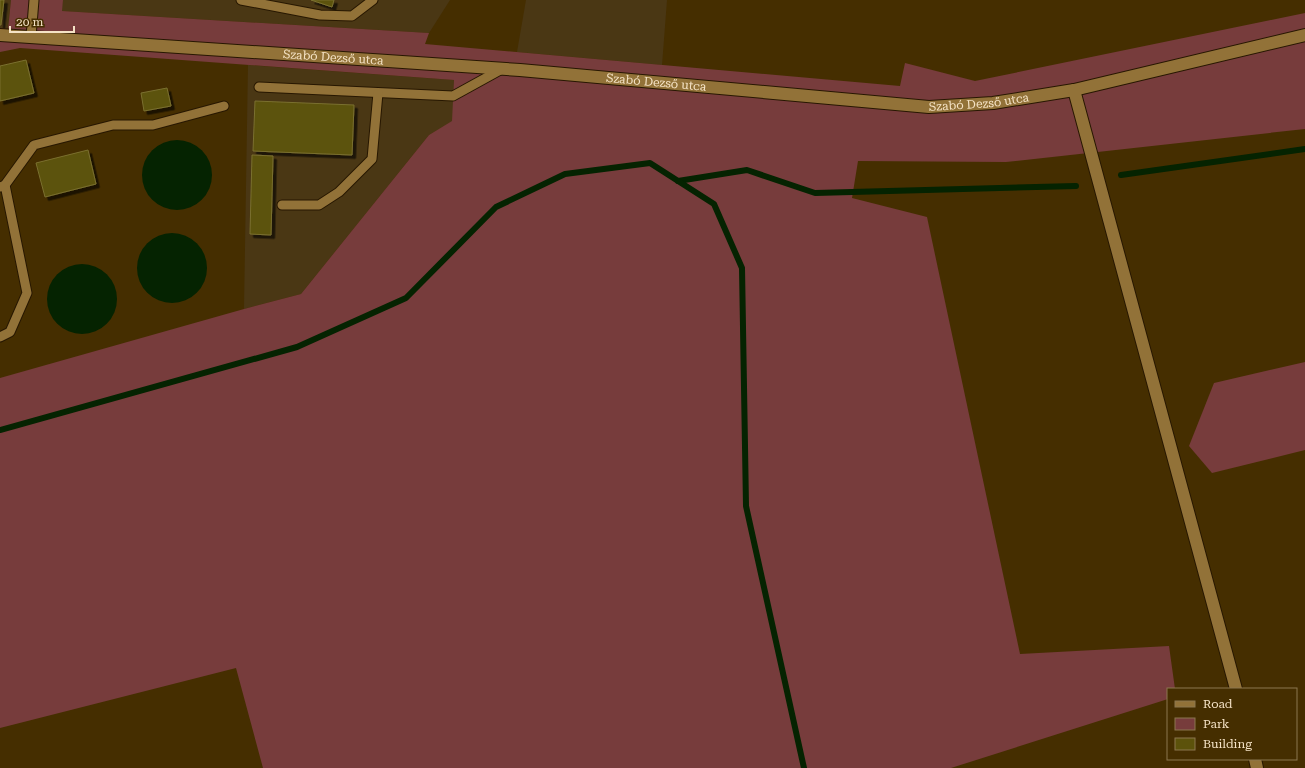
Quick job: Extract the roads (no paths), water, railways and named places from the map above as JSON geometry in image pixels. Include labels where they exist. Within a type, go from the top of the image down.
[{"type":"street","name":"Szabó Dezső utca","points":[[0,35],[502,69],[930,107],[993,103],[1074,90],[1305,35]]},
{"type":"street","points":[[1074,90],[1236,688]]},
{"type":"lane","points":[[31,37],[34,0]]},
{"type":"lane","points":[[241,0],[320,15],[352,16],[373,0]]},
{"type":"lane","points":[[259,87],[453,96],[502,69]]},
{"type":"lane","points":[[282,205],[319,205],[339,192],[372,159],[378,93]]},
{"type":"lane","points":[[0,337],[10,332],[28,293],[2,186],[34,145],[113,125],[152,125],[224,106]]},
{"type":"waterway","points":[[1121,175],[1305,149]]},
{"type":"waterway","points":[[0,430],[297,347],[406,298],[496,207],[565,174],[650,163],[714,204],[742,268],[746,506],[804,768]]},
{"type":"waterway","points":[[678,181],[747,170],[815,193],[1076,186]]}]
